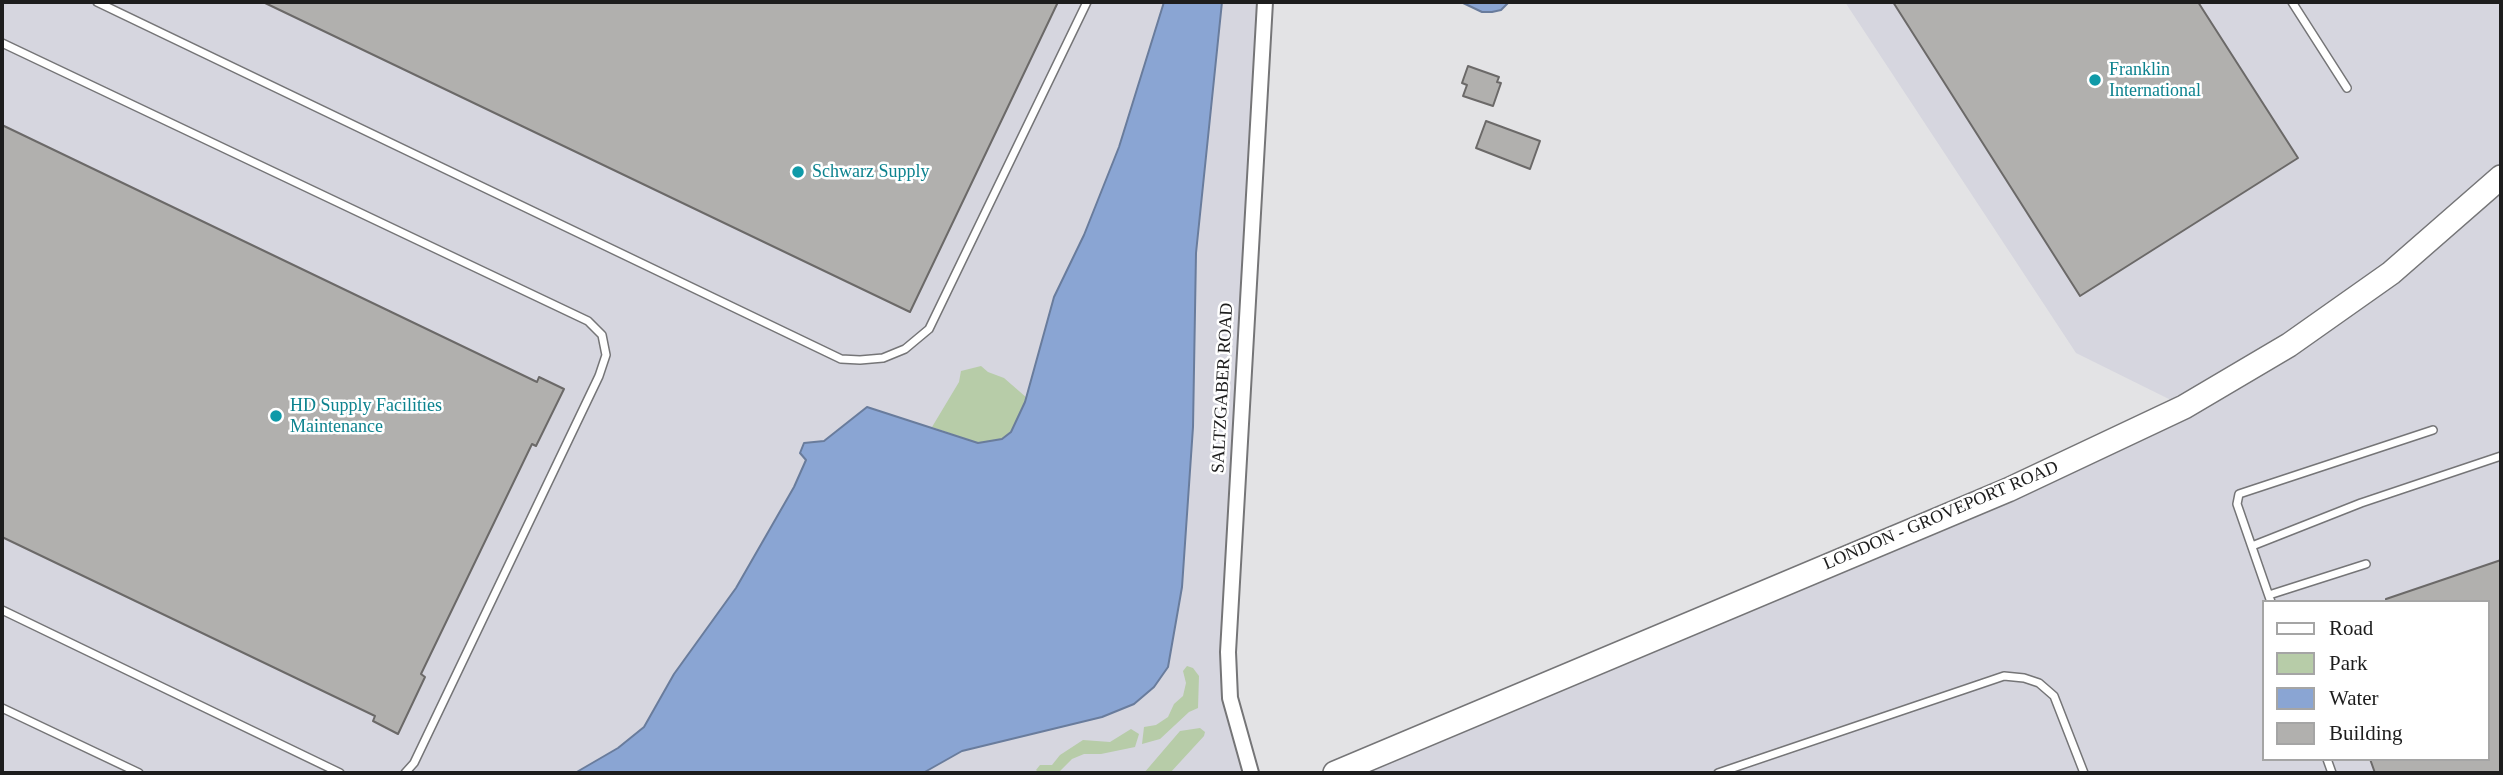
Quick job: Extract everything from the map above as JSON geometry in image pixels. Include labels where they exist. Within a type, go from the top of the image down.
[{"type":"main road","name":"LONDON - GROVEPORT ROAD","points":[[1335,773],[2008,490],[2184,407],[2289,345],[2391,273],[2501,177]]},
{"type":"street","name":"SALTZGABER ROAD","points":[[1251,773],[1230,698],[1228,652],[1265,2]]},
{"type":"lane","points":[[97,2],[841,359],[860,360],[883,358],[905,349],[929,329],[1087,2]]},
{"type":"lane","points":[[2292,2],[2347,88]]},
{"type":"lane","points":[[2,43],[589,321],[602,335],[606,355],[599,376],[414,763],[405,773]]},
{"type":"lane","points":[[2366,564],[2270,598],[2237,504],[2239,494],[2433,430]]},
{"type":"lane","points":[[2252,546],[2361,503],[2501,456]]},
{"type":"lane","points":[[2,610],[340,773]]},
{"type":"lane","points":[[1718,773],[2004,676],[2039,683],[2054,696],[2084,773]]},
{"type":"lane","points":[[2,708],[139,773]]},
{"type":"shaded area","points":[[2,2],[1265,2],[1228,652],[1251,773],[2,773]]},
{"type":"shaded area","points":[[1845,2],[2501,2],[2501,773],[1335,773],[2183,406],[2076,353]]},
{"type":"green space","points":[[981,366],[1004,378],[1027,398],[1011,432],[1002,439],[978,443],[932,427],[959,382],[961,371]]},
{"type":"green space","points":[[1187,666],[1193,668],[1199,676],[1198,708],[1189,712],[1160,739],[1142,744],[1144,727],[1156,725],[1168,717],[1174,704],[1183,696],[1186,683],[1183,671]]},
{"type":"green space","points":[[1200,728],[1205,732],[1204,736],[1170,773],[1144,773],[1180,731]]},
{"type":"green space","points":[[1131,729],[1139,734],[1135,747],[1101,754],[1084,754],[1072,759],[1058,773],[1039,773],[1036,770],[1040,765],[1052,765],[1060,755],[1083,740],[1110,742]]},
{"type":"water","points":[[1164,2],[1222,2],[1196,253],[1193,427],[1182,587],[1168,667],[1154,687],[1134,704],[1102,717],[962,751],[923,773],[575,773],[618,748],[644,727],[674,674],[736,588],[794,487],[806,460],[800,453],[804,443],[824,441],[867,407],[978,443],[1002,439],[1011,432],[1025,402],[1054,297],[1084,235],[1119,147]]},
{"type":"water","points":[[1461,2],[1509,2],[1501,10],[1482,12]]},
{"type":"building","name":"Schwarz Supply","points":[[263,2],[1058,2],[910,312]]},
{"type":"building","name":"Franklin International","points":[[1893,2],[2198,2],[2298,158],[2080,296]]},
{"type":"building","points":[[1468,66],[1499,77],[1497,82],[1501,83],[1493,106],[1463,96],[1467,85],[1462,83]]},
{"type":"building","points":[[1486,121],[1540,141],[1530,169],[1476,148]]},
{"type":"building","name":"HD Supply Facilities Maintenance","points":[[2,125],[537,382],[539,377],[564,389],[536,446],[532,444],[421,674],[425,677],[398,734],[373,721],[375,716],[2,537]]},
{"type":"building","points":[[2501,560],[2501,773],[2375,773],[2371,761],[2489,761],[2489,600],[2386,599]]},
{"type":"place","name":"Franklin International","points":[[2095,80]]},
{"type":"place","name":"Schwarz Supply","points":[[798,172]]},
{"type":"place","name":"HD Supply Facilities Maintenance","points":[[276,416]]}]
